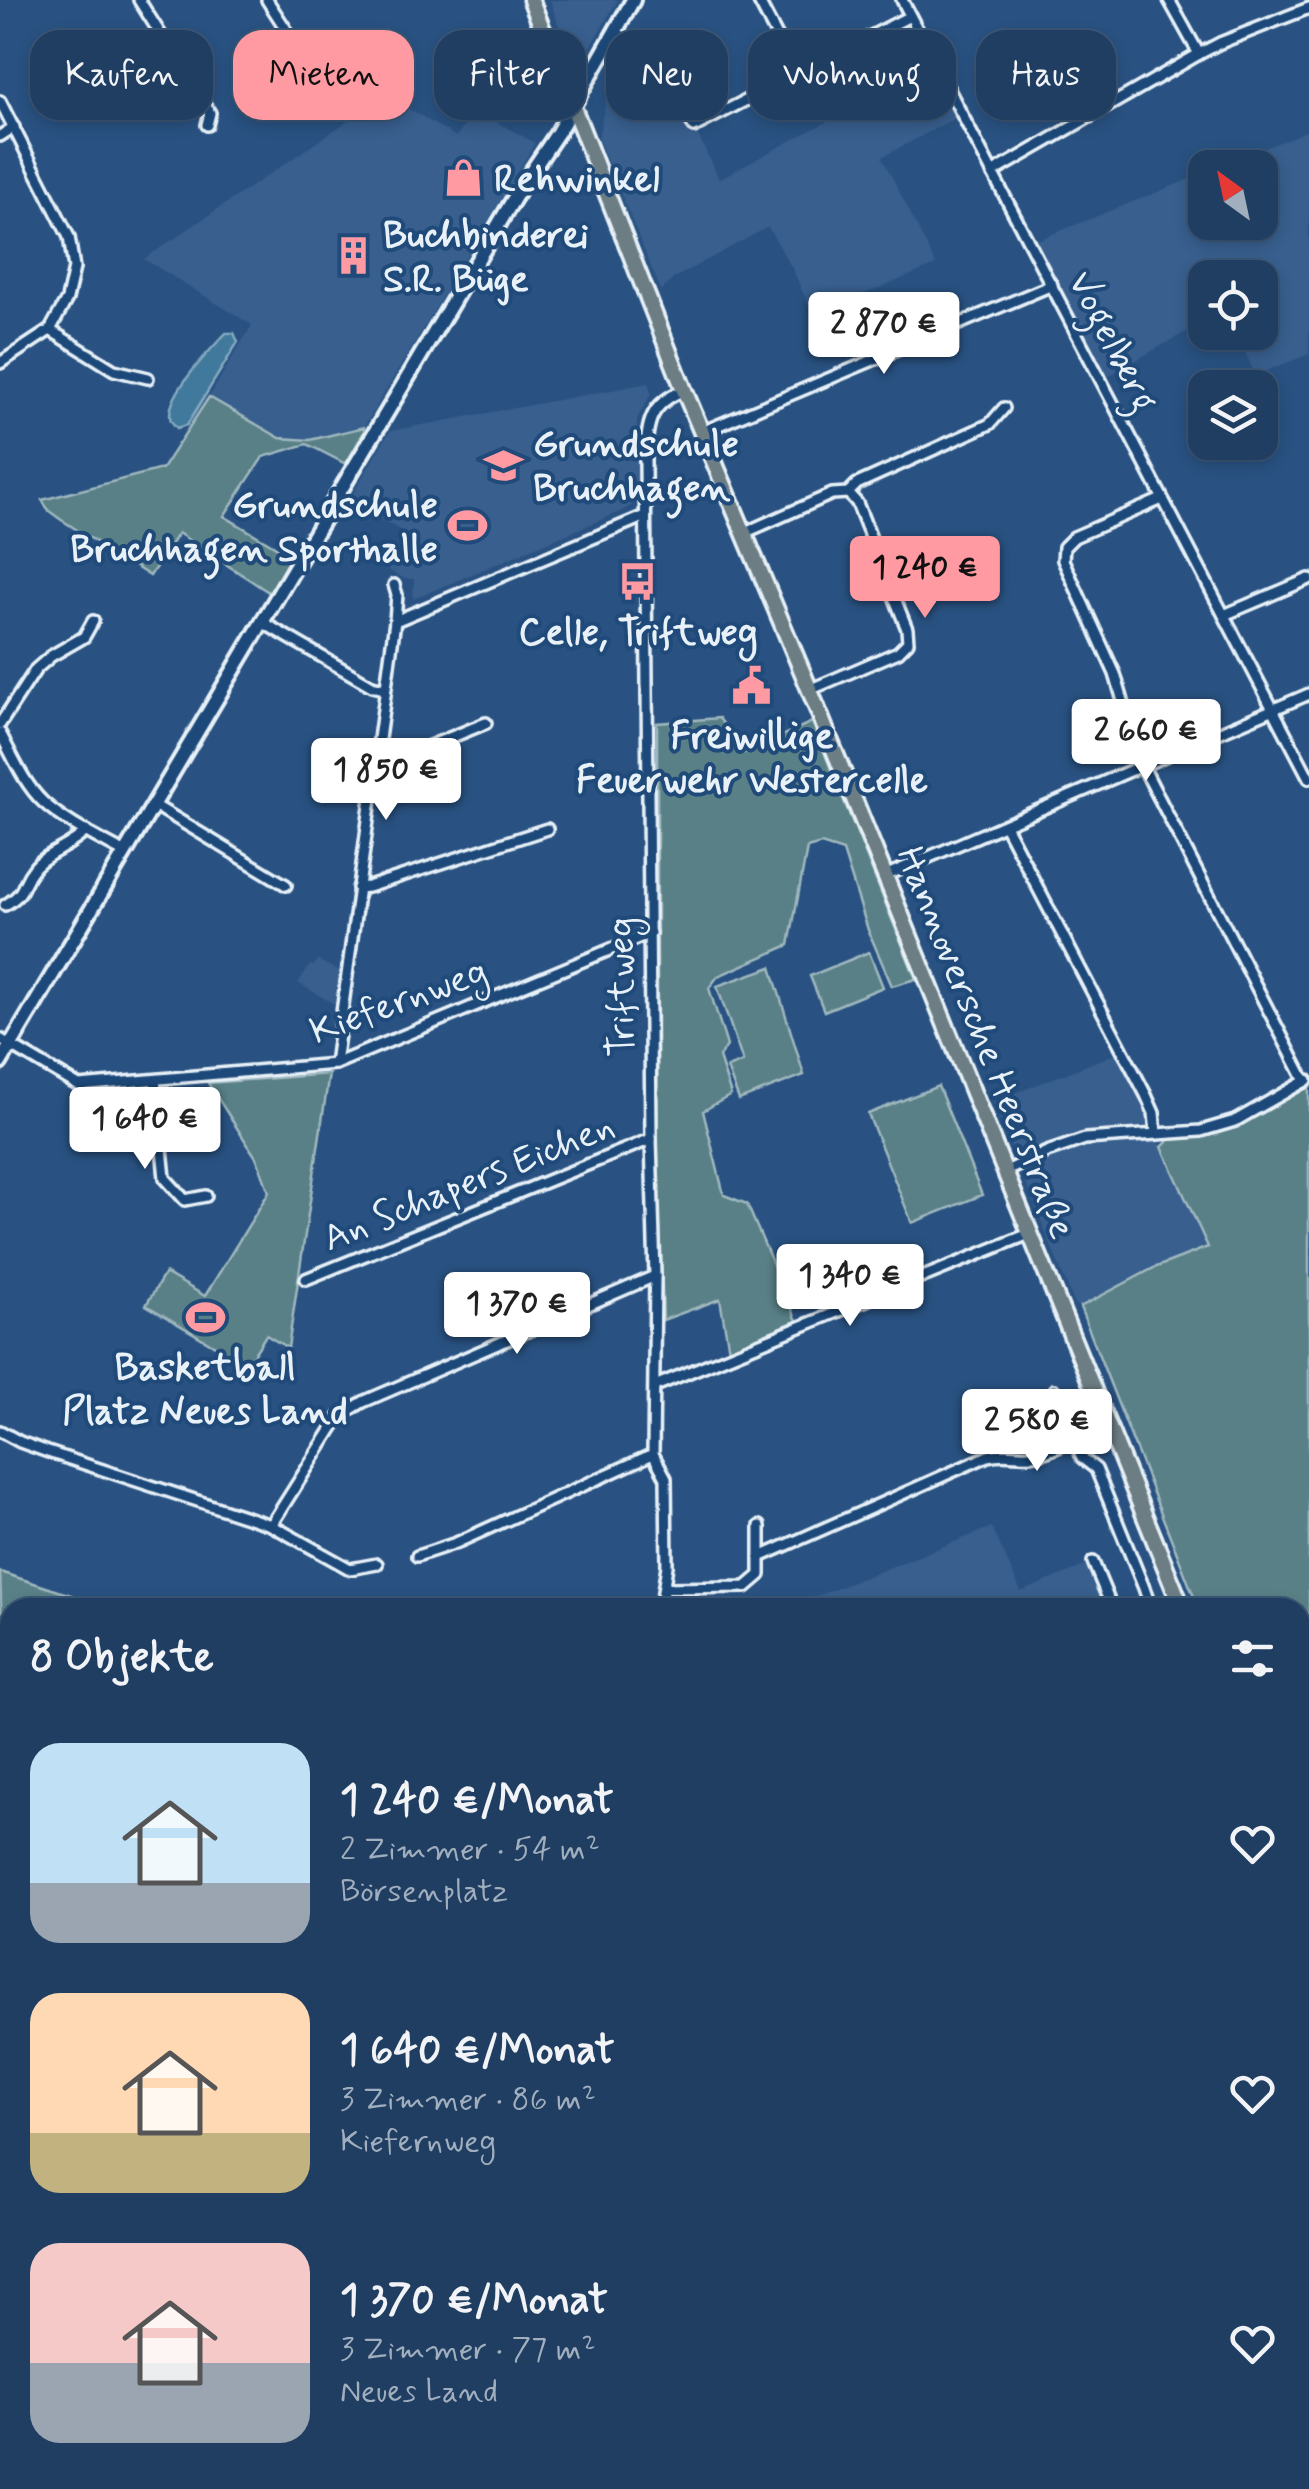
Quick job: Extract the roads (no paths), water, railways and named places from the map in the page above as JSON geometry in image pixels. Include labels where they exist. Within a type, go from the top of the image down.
[{"type":"main road","name":"Hannoversche Heerstraße","points":[[531,0],[542,30]]},
{"type":"main road","name":"Hannoversche Heerstraße","points":[[577,120],[1178,1598]]},
{"type":"street","points":[[138,0],[210,113],[207,125]]},
{"type":"street","points":[[267,0],[286,30]]},
{"type":"street","points":[[616,30],[633,0]]},
{"type":"street","points":[[758,0],[774,30]]},
{"type":"street","name":"Vogelberg","points":[[902,0],[1309,778]]},
{"type":"street","points":[[1169,0],[1199,54]]},
{"type":"street","points":[[992,174],[1220,43],[1309,8]]},
{"type":"street","points":[[883,30],[910,16]]},
{"type":"street","points":[[586,83],[606,47]]},
{"type":"street","points":[[0,101],[69,237],[74,268],[67,298],[50,330],[0,363]]},
{"type":"street","points":[[0,1064],[6,1042],[125,853],[564,120]]},
{"type":"street","points":[[0,136],[14,127]]},
{"type":"street","points":[[702,432],[1052,285]]},
{"type":"street","points":[[50,330],[114,370],[148,378]]},
{"type":"street","name":"Triftweg","points":[[684,390],[661,402],[647,433],[645,516],[654,1454],[666,1478],[667,1566],[663,1593],[746,1587],[760,1575],[760,1558]]},
{"type":"street","points":[[744,532],[832,494],[848,493],[857,484],[990,424],[1004,408]]},
{"type":"street","points":[[809,690],[898,652],[908,642],[908,629],[857,503],[848,493]]},
{"type":"street","points":[[1004,1172],[1085,1139],[1201,1131],[1235,1121],[1307,1080],[1142,765],[1115,674],[1063,560],[1064,546],[1074,537],[1162,498]]},
{"type":"street","points":[[395,622],[645,516]]},
{"type":"street","points":[[1224,615],[1309,579]]},
{"type":"street","points":[[335,1064],[395,622],[394,584]]},
{"type":"street","points":[[0,724],[36,669],[84,638],[93,621]]},
{"type":"street","points":[[262,622],[372,686],[384,689]]},
{"type":"street","points":[[884,876],[1309,694]]},
{"type":"street","points":[[376,754],[403,757],[486,723]]},
{"type":"street","points":[[0,733],[42,801],[125,853]]},
{"type":"street","points":[[154,805],[286,885]]},
{"type":"street","points":[[1005,825],[1146,1095],[1154,1113],[1156,1133]]},
{"type":"street","points":[[358,888],[546,830]]},
{"type":"street","points":[[5,905],[19,897],[35,866],[76,842],[86,831]]},
{"type":"street","name":"Kiefernweg","points":[[6,1042],[79,1086],[335,1064],[650,933]]},
{"type":"street","points":[[156,1080],[165,1178],[185,1200],[206,1196]]},
{"type":"street","name":"An Schapers Eichen","points":[[306,1278],[652,1139]]},
{"type":"street","points":[[656,1386],[1029,1234]]},
{"type":"street","points":[[271,1525],[340,1416],[363,1402],[655,1276]]},
{"type":"street","points":[[1054,1390],[1082,1458],[1096,1470],[1146,1598]]},
{"type":"street","points":[[0,1431],[48,1452],[271,1525],[350,1569],[378,1564]]},
{"type":"street","points":[[760,1526],[760,1558],[988,1456],[1003,1452],[1038,1454],[1075,1441]]},
{"type":"street","points":[[417,1556],[654,1454]]},
{"type":"street","points":[[1092,1562],[1108,1598]]},
{"type":"place","name":"Rehwinkel","points":[[464,178]]},
{"type":"place","name":"Buchbinderei S.R. Büge","points":[[353,256]]},
{"type":"place","name":"Grundschule Bruchhagen","points":[[503,465]]},
{"type":"place","name":"Grundschule Bruchhagen Sporthalle","points":[[468,526]]},
{"type":"place","name":"Celle, Triftweg","points":[[638,582]]},
{"type":"place","name":"Freiwillige Feuerwehr Westercelle","points":[[752,686]]},
{"type":"place","name":"Basketball Platz Neues Land","points":[[205,1317]]}]
